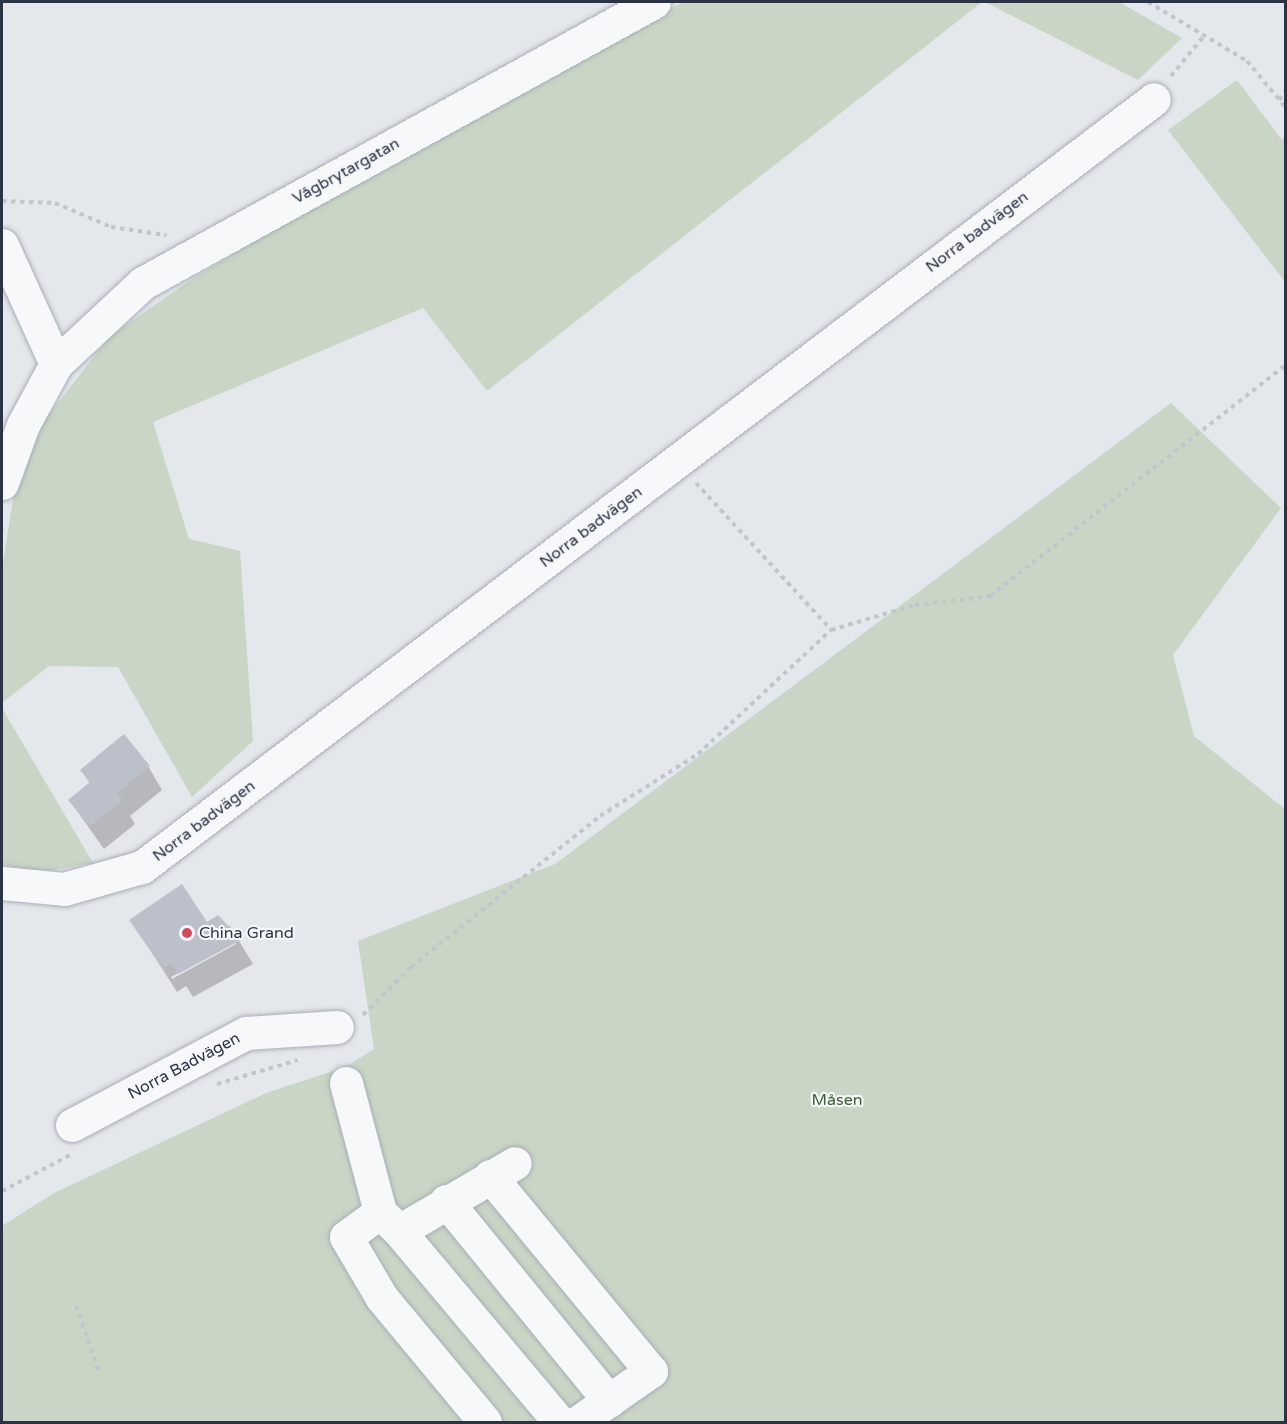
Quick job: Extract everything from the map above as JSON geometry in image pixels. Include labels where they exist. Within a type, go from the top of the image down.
[{"type":"street","name":"Vågbrytargatan","points":[[2,483],[22,425],[56,364],[102,316],[183,258],[654,2]]},
{"type":"street","name":"Norra badvägen","points":[[2,883],[64,889],[142,867],[1152,100]]},
{"type":"street","points":[[2,245],[56,364]]},
{"type":"street","name":"Norra Badvägen","points":[[72,1125],[246,1034],[338,1027]]},
{"type":"street","points":[[346,1083],[390,1221],[559,1422]]},
{"type":"street","points":[[485,1422],[382,1298],[346,1237],[446,1201],[502,1169],[651,1371],[578,1422]]},
{"type":"street","points":[[446,1201],[609,1401]]},
{"type":"path","points":[[1148,2],[1203,37],[1247,61],[1286,108]]},
{"type":"path","points":[[1152,100],[1203,37]]},
{"type":"path","points":[[1279,100],[1286,91]]},
{"type":"path","points":[[2,201],[55,203],[111,227],[164,236],[174,231]]},
{"type":"path","points":[[338,1027],[362,1016],[411,967],[600,816],[698,754],[831,630],[915,605],[990,596],[1286,366]]},
{"type":"path","points":[[676,461],[831,630]]},
{"type":"path","points":[[76,1306],[99,1371]]},
{"type":"green space","points":[[683,2],[982,2],[487,391],[423,308],[153,422],[189,539],[240,551],[253,741],[192,797],[118,667],[49,666],[2,703],[2,569],[13,499],[40,426],[110,336],[189,281],[337,192]]},
{"type":"green space","points":[[985,2],[1119,2],[1182,38],[1138,80]]},
{"type":"green space","points":[[1237,80],[1282,140],[1285,136],[1285,282],[1168,130]]},
{"type":"green space","name":"Måsen","points":[[1171,403],[1281,508],[1173,655],[1194,736],[1285,809],[1285,1422],[2,1422],[2,1226],[54,1193],[266,1093],[345,1067],[374,1049],[358,941],[555,864]]},
{"type":"green space","points":[[2,708],[93,863],[37,873],[2,864]]},
{"type":"building","points":[[124,734],[150,766],[117,793],[123,800],[90,826],[68,800],[90,782],[80,770]]},
{"type":"building","name":"China Grand","points":[[182,884],[207,922],[218,915],[241,940],[178,974],[171,963],[163,969],[129,920]]},
{"type":"place","name":"China Grand","points":[[187,933]]}]
